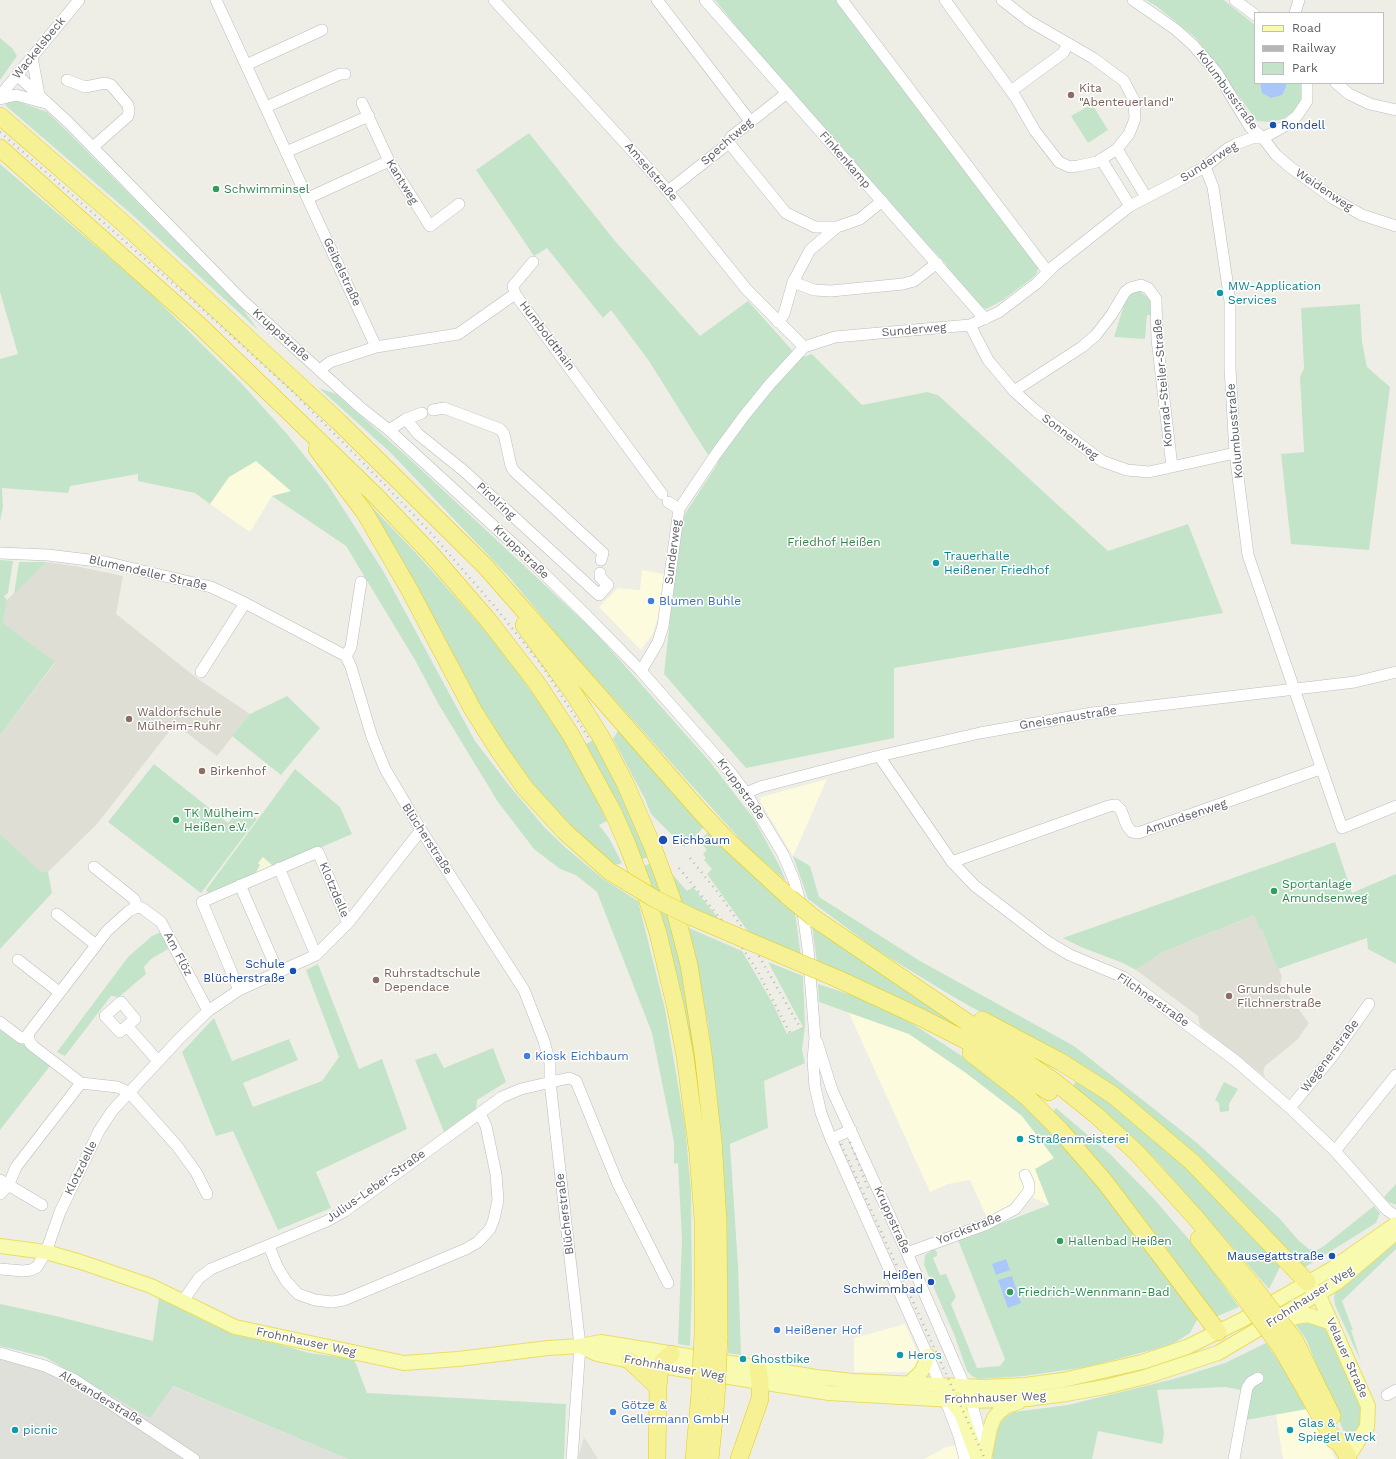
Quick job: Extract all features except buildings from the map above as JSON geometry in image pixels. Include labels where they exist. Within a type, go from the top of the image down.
[{"type":"highway","points":[[0,116],[139,238],[339,422],[485,566],[699,810],[728,840],[790,898],[814,918],[1055,1082],[1096,1115],[1143,1159],[1195,1217],[1288,1345],[1338,1429],[1340,1435],[1339,1442],[1348,1458]]},
{"type":"highway","points":[[0,148],[135,266],[284,406],[380,500],[450,575],[488,620],[554,708],[578,748],[613,812],[644,889],[658,933],[676,1009],[685,1056],[698,1154],[711,1336]]},
{"type":"highway","points":[[284,406],[365,513],[409,589],[473,710],[499,751],[525,788],[564,831],[609,871],[654,899],[692,917],[838,978],[922,1018],[994,1055],[1049,1092],[1090,1123],[1135,1166],[1247,1289]]},
{"type":"highway","points":[[428,510],[525,626],[574,694],[601,737],[625,783],[652,844],[672,899],[689,966],[703,1053],[712,1132],[718,1221],[708,1396],[710,1459]]},
{"type":"highway","points":[[895,974],[1061,1062],[1113,1095],[1192,1162],[1312,1289]]},
{"type":"highway","points":[[922,1018],[987,1064],[1026,1096],[1060,1130],[1105,1182],[1218,1332]]},
{"type":"highway","points":[[657,1459],[658,1387],[666,1360]]},
{"type":"highway","points":[[630,1361],[658,1387]]},
{"type":"highway","points":[[740,1459],[760,1399],[759,1375]]},
{"type":"highway","points":[[694,1459],[708,1396]]},
{"type":"main road","name":"Frohnhauser Weg","points":[[759,1375],[829,1393],[971,1401],[1028,1399],[1105,1387],[1198,1361],[1235,1344],[1312,1289],[1336,1266],[1396,1224]]},
{"type":"main road","name":"Frohnhauser Weg","points":[[0,1246],[46,1252],[142,1283],[235,1326],[404,1363],[458,1359],[548,1348],[580,1346],[601,1342],[666,1360],[759,1375],[853,1382],[965,1387],[1024,1386],[1063,1380],[1142,1362],[1187,1347],[1360,1265],[1396,1232]]},
{"type":"main road","name":"Velauer Straße","points":[[1312,1289],[1332,1323],[1368,1406],[1367,1428],[1348,1458]]},
{"type":"main road","points":[[1198,1361],[1219,1358],[1232,1354],[1295,1317],[1308,1315],[1332,1323]]},
{"type":"main road","points":[[1218,1332],[1235,1344]]},
{"type":"main road","name":"Frohnhauser Weg","points":[[580,1346],[597,1354],[630,1361],[666,1360]]},
{"type":"main road","points":[[910,1384],[922,1371],[928,1356]]},
{"type":"main road","points":[[941,1386],[962,1415],[978,1459]]},
{"type":"main road","points":[[984,1459],[990,1429],[998,1412],[1007,1406],[1028,1399]]},
{"type":"street","name":"Wackelsbeck","points":[[0,98],[79,0]]},
{"type":"street","name":"Geibelstraße","points":[[216,0],[376,346]]},
{"type":"street","name":"Amselstraße","points":[[494,0],[593,106],[668,191],[747,290],[804,347]]},
{"type":"street","points":[[657,0],[750,121]]},
{"type":"street","name":"Finkenkamp","points":[[705,0],[985,319]]},
{"type":"street","points":[[842,0],[1048,272]]},
{"type":"street","points":[[945,0],[1011,91],[1035,131],[1059,162],[1070,167],[1078,166],[1101,159],[1117,149],[1129,134],[1135,119],[1134,100],[1124,81],[1115,73],[1029,20],[1002,0]]},
{"type":"street","name":"Kolumbusstraße","points":[[1134,0],[1154,13],[1194,45],[1217,73],[1250,127],[1263,138]]},
{"type":"street","points":[[1236,0],[1254,14]]},
{"type":"street","points":[[1295,12],[1299,0]]},
{"type":"street","points":[[246,65],[322,30]]},
{"type":"street","points":[[1011,91],[1063,53],[1068,44]]},
{"type":"street","points":[[32,57],[39,95]]},
{"type":"street","points":[[266,107],[340,74],[345,74]]},
{"type":"street","name":"Kruppstraße","points":[[17,76],[93,147],[237,294],[361,408],[389,430],[522,552],[641,671],[731,773],[746,793],[783,854],[799,895],[808,949],[815,1038],[813,1060],[815,1087],[821,1113],[831,1139],[941,1386]]},
{"type":"street","points":[[67,80],[85,87],[93,87],[105,83],[111,86],[128,105],[128,116],[93,147]]},
{"type":"street","name":"Sunderweg","points":[[641,671],[658,642],[663,626],[679,509],[744,416],[770,384],[804,347],[835,338],[970,325],[999,312],[1016,301],[1048,272],[1130,206],[1205,167],[1227,148],[1252,138],[1263,138],[1285,126],[1297,116],[1307,101],[1307,84]]},
{"type":"street","points":[[1337,84],[1349,94],[1370,104],[1396,110]]},
{"type":"street","name":"Spechtweg","points":[[668,191],[729,143],[731,137],[750,121],[787,93]]},
{"type":"street","points":[[0,98],[16,95],[48,104]]},
{"type":"street","name":"Kantweg","points":[[362,103],[389,161],[430,226],[459,204]]},
{"type":"street","points":[[286,152],[369,116]]},
{"type":"street","name":"Weidenweg","points":[[1263,138],[1276,155],[1334,199],[1362,215],[1396,226]]},
{"type":"street","points":[[729,143],[786,213],[815,227],[837,227],[860,219],[882,201]]},
{"type":"street","points":[[1117,149],[1146,197]]},
{"type":"street","points":[[1101,159],[1130,206]]},
{"type":"street","points":[[308,198],[389,161]]},
{"type":"street","name":"Kolumbusstraße","points":[[1205,167],[1213,187],[1230,301],[1230,368],[1235,453],[1248,555],[1294,690]]},
{"type":"street","points":[[778,322],[784,314],[793,282],[810,250],[837,227]]},
{"type":"street","points":[[515,294],[513,286],[533,262]]},
{"type":"street","points":[[793,282],[814,290],[831,291],[903,284],[914,281],[937,263]]},
{"type":"street","name":"Konrad-Steiler-Straße","points":[[1014,391],[1082,347],[1099,330],[1125,292],[1130,288],[1141,285],[1148,288],[1156,299],[1157,339],[1172,466]]},
{"type":"street","name":"Humboldthain","points":[[320,370],[330,362],[376,346],[458,334],[515,294],[665,498],[679,509]]},
{"type":"street","name":"Sonnenweg","points":[[970,325],[988,360],[1014,391],[1042,416],[1102,461],[1118,467],[1140,471],[1161,470],[1172,466],[1235,453]]},
{"type":"street","points":[[433,410],[444,408],[500,429],[504,434],[511,466],[514,471],[603,553],[602,560]]},
{"type":"street","points":[[389,430],[406,419],[422,413]]},
{"type":"street","name":"Pirolring","points":[[406,419],[418,434],[464,471],[579,577],[587,582],[599,595],[608,585],[600,575],[587,582]]},
{"type":"street","name":"Blumendeller Straße","points":[[0,553],[48,555],[105,562],[211,587],[245,603],[346,656]]},
{"type":"street","points":[[346,656],[351,648],[361,582]]},
{"type":"street","points":[[201,672],[245,603]]},
{"type":"street","name":"Blücherstraße","points":[[346,656],[377,751],[395,788],[524,990],[544,1041],[550,1063],[550,1082],[580,1346]]},
{"type":"street","name":"Gneisenaustraße","points":[[746,793],[760,787],[879,756],[980,733],[1092,713],[1355,682],[1396,672]]},
{"type":"street","points":[[1294,690],[1320,769],[1342,828],[1396,806]]},
{"type":"street","name":"Filchnerstraße","points":[[879,756],[952,862],[975,886],[1048,942],[1070,955],[1123,977],[1236,1061],[1290,1108],[1335,1151],[1387,1210],[1396,1216]]},
{"type":"street","name":"Amundsenweg","points":[[952,862],[1109,806],[1116,805],[1121,810],[1129,829],[1132,832],[1138,833],[1320,769]]},
{"type":"street","name":"Klotzdelle","points":[[46,1252],[60,1212],[99,1130],[112,1111],[158,1061],[208,1011],[240,990],[316,955],[348,923],[421,830]]},
{"type":"street","name":"Klotzdelle","points":[[240,990],[202,902],[240,884],[318,852],[348,923]]},
{"type":"street","name":"Am Flöz","points":[[94,867],[134,899],[137,907],[142,908],[161,922],[208,1011]]},
{"type":"street","points":[[279,868],[316,955]]},
{"type":"street","points":[[240,884],[278,972]]},
{"type":"street","points":[[137,907],[129,910],[107,931],[30,1030],[28,1038],[33,1046],[81,1083],[117,1086],[129,1092],[177,1146],[196,1172],[207,1194]]},
{"type":"street","points":[[56,914],[96,945]]},
{"type":"street","points":[[18,960],[59,992]]},
{"type":"street","name":"Wegenerstraße","points":[[1290,1108],[1331,1058],[1369,1004]]},
{"type":"street","points":[[0,1022],[22,1038],[28,1038]]},
{"type":"street","points":[[127,1026],[158,1061]]},
{"type":"street","name":"Kruppstraße","points":[[815,1038],[832,1090],[907,1253],[971,1401],[979,1431],[978,1459]]},
{"type":"street","points":[[1335,1151],[1396,1075]]},
{"type":"street","points":[[550,1082],[569,1078],[576,1081],[618,1184],[668,1283]]},
{"type":"street","name":"Julius-Leber-Straße","points":[[183,1301],[199,1278],[211,1269],[327,1221],[345,1211],[502,1097],[521,1089],[550,1082]]},
{"type":"street","points":[[42,1205],[3,1187],[16,1167],[81,1083]]},
{"type":"street","points":[[269,1246],[277,1266],[286,1281],[298,1294],[315,1300],[332,1302],[344,1300],[466,1249],[478,1242],[490,1229],[497,1210],[498,1200],[496,1174],[486,1126],[480,1114]]},
{"type":"street","points":[[831,1139],[851,1130]]},
{"type":"street","name":"Yorckstraße","points":[[907,1253],[987,1224],[1015,1209],[1022,1202],[1029,1191],[1029,1184],[1025,1175]]},
{"type":"street","points":[[0,1270],[32,1270],[37,1266],[46,1252]]},
{"type":"street","points":[[572,1459],[580,1346]]},
{"type":"street","name":"Alexanderstraße","points":[[0,1353],[45,1366],[75,1380],[194,1459]]},
{"type":"street","points":[[1234,1459],[1247,1388],[1251,1382],[1258,1378]]},
{"type":"street","points":[[949,1399],[965,1459]]},
{"type":"shaded area","points":[[256,461],[292,492],[272,496],[250,532],[210,504],[229,477]]},
{"type":"shaded area","name":"Waldorfschule Mülheim-Ruhr","points":[[46,562],[75,566],[123,576],[116,614],[198,679],[250,714],[217,756],[175,724],[97,824],[48,872],[41,873],[0,834],[0,735],[55,663],[3,623],[7,600]]},
{"type":"shaded area","points":[[642,570],[664,574],[659,615],[652,635],[641,650],[599,607],[618,588],[640,590]]},
{"type":"shaded area","points":[[827,779],[793,856],[760,801],[761,797]]},
{"type":"shaded area","name":"Grundschule Filchnerstraße","points":[[1254,915],[1260,930],[1262,929],[1274,962],[1276,961],[1282,977],[1280,984],[1309,1023],[1297,1040],[1265,1066],[1263,1072],[1265,1077],[1200,1026],[1198,1016],[1136,970],[1165,951]]},
{"type":"shaded area","points":[[849,1013],[909,1034],[966,1073],[1022,1116],[1071,1159],[1049,1205],[1021,1192],[1011,1204],[1000,1212],[987,1218],[970,1180],[948,1184],[930,1192]]},
{"type":"shaded area","points":[[905,1324],[919,1356],[918,1363],[911,1372],[854,1372],[854,1338]]},
{"type":"shaded area","points":[[0,1359],[172,1386],[348,1459],[0,1459]]},
{"type":"shaded area","points":[[1307,1409],[1336,1459],[1283,1459],[1276,1414]]},
{"type":"shaded area","points":[[584,1437],[598,1459],[578,1459]]},
{"type":"shaded area","points":[[956,1445],[959,1459],[924,1459],[946,1447]]},
{"type":"green space","points":[[715,0],[840,0],[1039,265],[1036,275],[1003,300],[986,309],[982,307],[947,268],[946,264],[931,248],[924,245],[768,66]]},
{"type":"green space","points":[[1146,0],[1224,0],[1254,24],[1254,84],[1303,84],[1302,99],[1293,112],[1283,119],[1271,122],[1257,121],[1196,38],[1156,6]]},
{"type":"green space","points":[[0,38],[12,48],[17,56],[0,80]]},
{"type":"green space","points":[[17,101],[47,112],[243,309],[258,330],[136,218],[5,105],[8,102]]},
{"type":"green space","points":[[1092,104],[1108,130],[1088,143],[1071,116]]},
{"type":"green space","name":"Friedhof Heißen","points":[[529,133],[615,241],[700,336],[748,301],[799,358],[812,354],[862,405],[927,392],[938,395],[1108,551],[1188,524],[1223,613],[894,668],[894,738],[746,768],[664,674],[681,520],[718,463],[706,452],[649,361],[611,310],[603,318],[547,248],[534,256],[476,170]]},
{"type":"green space","points":[[0,164],[146,289],[242,384],[287,434],[328,485],[382,569],[475,741],[508,784],[545,828],[602,878],[638,901],[665,1009],[685,1125],[691,1191],[692,1286],[690,1346],[678,1344],[682,1240],[678,1163],[674,1164],[674,1142],[652,1033],[597,892],[576,875],[560,869],[534,849],[498,802],[439,705],[415,660],[346,546],[272,496],[291,491],[256,461],[229,477],[210,504],[195,493],[138,481],[138,474],[70,486],[68,493],[2,488],[3,507],[0,521],[0,359],[18,354],[0,292]]},
{"type":"green space","points":[[1138,290],[1150,299],[1151,315],[1147,315],[1145,339],[1114,337],[1127,295]]},
{"type":"green space","points":[[1360,304],[1362,342],[1367,367],[1390,387],[1369,550],[1291,544],[1281,454],[1304,452],[1300,377],[1304,368],[1301,308]]},
{"type":"green space","points":[[319,388],[336,394],[411,460],[595,632],[710,762],[754,819],[786,881],[746,846],[570,650],[509,577],[391,453]]},
{"type":"green space","points":[[347,481],[416,553],[481,626],[541,705],[560,733],[593,791],[607,821],[599,825],[609,838],[622,863],[615,865],[589,845],[515,766]]},
{"type":"green space","points":[[0,560],[13,561],[8,593],[4,596],[7,600],[3,623],[55,662],[0,735]]},
{"type":"green space","points":[[19,562],[46,562],[14,594]]},
{"type":"green space","points":[[287,696],[320,728],[281,775],[232,736],[250,714]]},
{"type":"green space","points":[[619,729],[705,826],[684,847],[651,814],[645,799],[613,739]]},
{"type":"green space","points":[[593,740],[627,804],[649,857],[639,860],[584,745]]},
{"type":"green space","name":"TK Mülheim- Heißen e.V.","points":[[154,764],[228,823],[241,808],[257,819],[201,893],[108,822]]},
{"type":"green space","points":[[295,769],[340,807],[352,834],[210,895],[206,890]]},
{"type":"green space","points":[[710,831],[795,912],[801,957],[752,937],[707,874],[712,869],[704,860],[706,858],[703,854],[707,850],[703,845],[706,842],[703,837]]},
{"type":"green space","points":[[0,834],[41,872],[48,872],[52,893],[0,949]]},
{"type":"green space","name":"Sportanlage Amundsenweg","points":[[1335,842],[1352,893],[1396,874],[1396,964],[1368,949],[1367,938],[1278,969],[1262,929],[1260,930],[1254,915],[1165,951],[1136,970],[1063,938]]},
{"type":"green space","points":[[793,856],[810,866],[819,897],[920,961],[1074,1046],[1196,1142],[1280,1219],[1299,1241],[1309,1249],[1317,1250],[1324,1246],[1374,1206],[1380,1213],[1376,1223],[1302,1269],[1248,1208],[1182,1142],[1114,1088],[952,996],[875,949],[808,899]]},
{"type":"green space","points":[[651,863],[662,894],[679,957],[693,1029],[703,1119],[700,1120],[642,867]]},
{"type":"green space","points":[[673,875],[687,891],[693,887],[723,924],[682,905]]},
{"type":"green space","points":[[812,926],[967,1028],[966,1033],[817,963]]},
{"type":"green space","points":[[689,928],[742,951],[773,1004],[787,1034],[803,1027],[768,962],[803,976],[805,1026],[802,1050],[805,1063],[764,1081],[768,1128],[730,1144],[738,1266],[741,1355],[728,1353],[727,1268],[717,1096],[708,1024]]},
{"type":"green space","points":[[161,932],[168,949],[151,959],[144,967],[146,974],[119,997],[111,996],[65,1056],[57,1052],[128,957],[152,936]]},
{"type":"green space","points":[[318,964],[359,1069],[382,1059],[407,1129],[316,1172],[331,1208],[278,1230],[233,1131],[216,1136],[182,1052],[214,1018],[232,1061],[289,1039],[298,1060],[243,1083],[253,1107],[322,1081],[339,1057],[306,970]]},
{"type":"green space","points":[[818,984],[870,1001],[913,1024],[971,1062],[1023,1103],[1069,1148],[1198,1318],[1190,1333],[1171,1345],[1087,1367],[1024,1376],[978,1379],[972,1376],[967,1371],[954,1334],[924,1265],[925,1255],[934,1249],[937,1252],[937,1256],[933,1258],[940,1275],[946,1274],[956,1297],[951,1304],[977,1368],[1000,1366],[1005,1359],[958,1240],[1049,1205],[1035,1169],[1054,1158],[1022,1116],[966,1073],[909,1034],[819,1002]]},
{"type":"green space","points":[[0,1025],[50,1066],[0,1130]]},
{"type":"green space","points":[[493,1048],[506,1082],[477,1100],[476,1109],[444,1132],[415,1060],[436,1053],[444,1068]]},
{"type":"green space","points":[[1077,1078],[1175,1152],[1281,1265],[1269,1289],[1157,1161],[1115,1121],[1073,1087]]},
{"type":"green space","points":[[1224,1082],[1238,1089],[1229,1104],[1229,1111],[1220,1112],[1219,1103],[1215,1100]]},
{"type":"green space","points":[[1056,1108],[1110,1154],[1154,1199],[1198,1250],[1239,1307],[1213,1318],[1173,1257],[1141,1215],[1050,1115]]},
{"type":"green space","points":[[1396,1184],[1396,1205],[1388,1202],[1384,1197]]},
{"type":"green space","points":[[1396,1241],[1396,1249],[1342,1301],[1353,1330],[1351,1330],[1361,1362],[1335,1305],[1334,1297],[1336,1291],[1372,1263]]},
{"type":"green space","points":[[159,1297],[233,1331],[309,1353],[354,1359],[367,1393],[566,1404],[564,1459],[348,1459],[173,1386],[150,1418],[45,1357],[0,1346],[0,1304],[56,1316],[153,1341]]},
{"type":"green space","points":[[1311,1320],[1322,1325],[1332,1339],[1360,1400],[1361,1420],[1358,1431],[1344,1432],[1306,1339],[1295,1324],[1310,1323]]},
{"type":"green space","points":[[1266,1343],[1280,1363],[1307,1409],[1246,1420],[1251,1392],[1226,1387],[1157,1390],[1164,1433],[1162,1444],[1098,1431],[1092,1459],[993,1459],[992,1456],[998,1427],[1004,1418],[1014,1412],[1068,1405],[1174,1379],[1225,1363]]},
{"type":"sand","points":[[263,857],[272,865],[271,868],[255,874],[260,865],[258,863]]},
{"type":"water","points":[[1260,84],[1286,84],[1282,95],[1271,98],[1262,93]]},
{"type":"water","points":[[1006,1259],[1010,1270],[996,1275],[992,1264]]},
{"type":"water","name":"Friedrich-Wennmann-Bad","points":[[1012,1276],[1021,1303],[1008,1308],[998,1280]]},
{"type":"railway","points":[[0,132],[200,307],[292,391],[379,479],[429,531],[496,608],[543,667],[590,740]]},
{"type":"railway","points":[[690,858],[719,894],[744,930],[801,1029]]},
{"type":"railway","points":[[679,868],[733,934],[757,970],[790,1033]]},
{"type":"railway","points":[[850,1142],[868,1188]]},
{"type":"railway","points":[[841,1144],[985,1459]]},
{"type":"place","name":"Kita \"Abenteuerland\"","points":[[1071,95]]},
{"type":"place","name":"Rondell","points":[[1273,125]]},
{"type":"place","name":"Schwimminsel","points":[[216,189]]},
{"type":"place","name":"MW-Application Services","points":[[1220,293]]},
{"type":"place","name":"Trauerhalle Heißener Friedhof","points":[[936,563]]},
{"type":"place","name":"Blumen Buhle","points":[[651,601]]},
{"type":"place","name":"Waldorfschule Mülheim-Ruhr","points":[[129,719]]},
{"type":"place","name":"Birkenhof","points":[[202,771]]},
{"type":"place","name":"TK Mülheim- Heißen e.V.","points":[[176,820]]},
{"type":"place","name":"Eichbaum","points":[[663,840]]},
{"type":"place","name":"Sportanlage Amundsenweg","points":[[1274,891]]},
{"type":"place","name":"Schule Blücherstraße","points":[[293,971]]},
{"type":"place","name":"Ruhrstadtschule Dependace","points":[[376,980]]},
{"type":"place","name":"Grundschule Filchnerstraße","points":[[1229,996]]},
{"type":"place","name":"Kiosk Eichbaum","points":[[527,1056]]},
{"type":"place","name":"Straßenmeisterei","points":[[1020,1139]]},
{"type":"place","name":"Hallenbad Heißen","points":[[1060,1241]]},
{"type":"place","name":"Mausegattstraße","points":[[1332,1256]]},
{"type":"place","name":"Heißen Schwimmbad","points":[[931,1282]]},
{"type":"place","name":"Friedrich-Wennmann-Bad","points":[[1010,1292]]},
{"type":"place","name":"Heißener Hof","points":[[777,1330]]},
{"type":"place","name":"Heros","points":[[900,1355]]},
{"type":"place","name":"Ghostbike","points":[[743,1359]]},
{"type":"place","name":"Götze & Gellermann GmbH","points":[[613,1412]]},
{"type":"place","name":"picnic","points":[[15,1430]]},
{"type":"place","name":"Glas & Spiegel Weck","points":[[1290,1430]]}]
